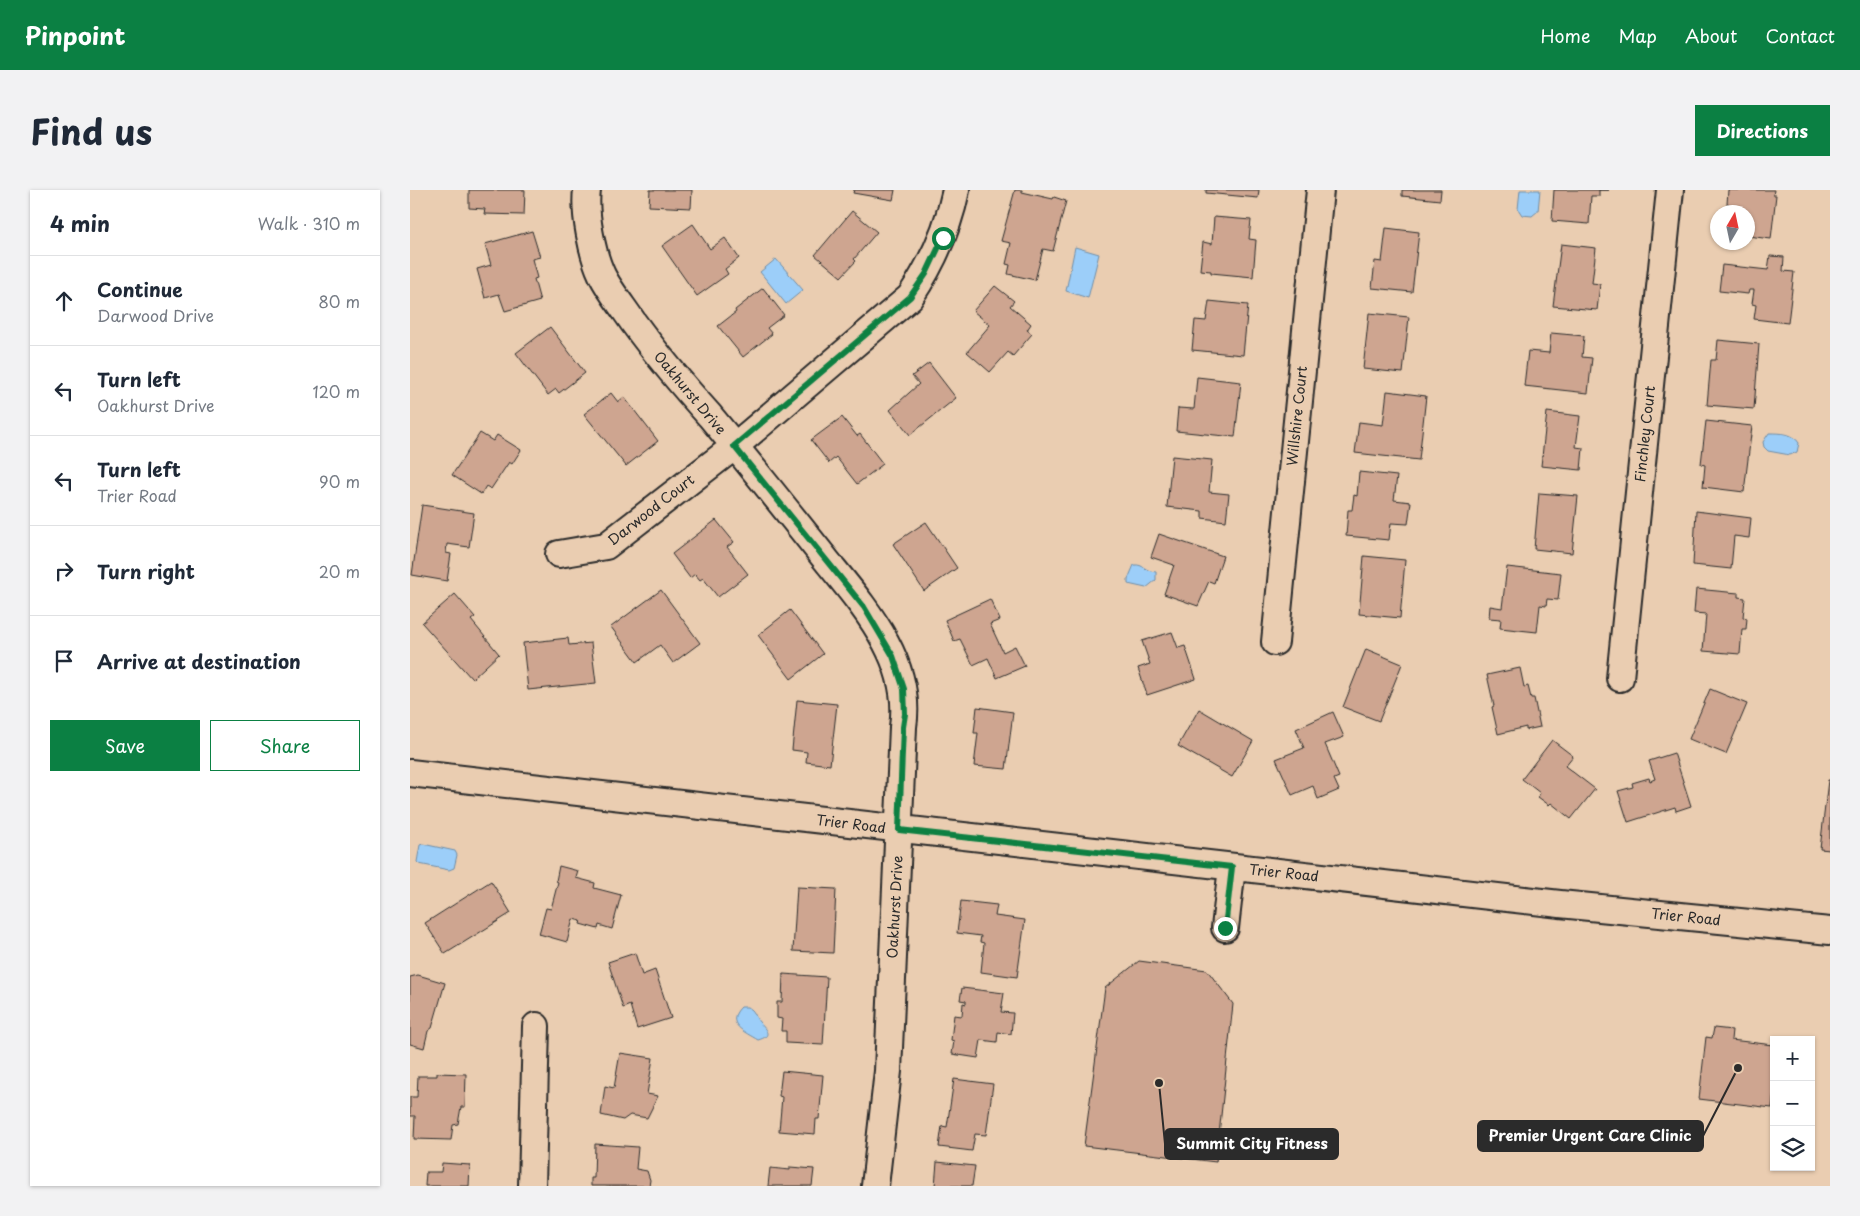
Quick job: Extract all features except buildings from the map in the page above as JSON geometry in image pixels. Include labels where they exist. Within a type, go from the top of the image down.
[{"type":"street","name":"Oakhurst Drive","points":[[586,190],[585,207],[591,238],[602,274],[624,310],[659,357],[734,446],[864,607],[893,656],[904,689],[905,714],[888,1072],[875,1186]]},
{"type":"street","name":"Darwood Court","points":[[559,554],[606,546],[734,446],[910,297],[926,274],[943,238],[956,190]]},
{"type":"street","name":"Willshire Court","points":[[1275,642],[1320,190]]},
{"type":"street","name":"Finchley Court","points":[[1620,678],[1670,190]]},
{"type":"street","name":"Trier Road","points":[[410,773],[1560,904],[1830,931]]},
{"type":"street","points":[[1225,928],[1232,867]]},
{"type":"street","points":[[532,1186],[536,1026]]},
{"type":"water","points":[[1520,190],[1540,190],[1538,211],[1532,216],[1522,215],[1518,209]]},
{"type":"water","points":[[1075,247],[1099,254],[1088,298],[1066,291]]},
{"type":"water","points":[[776,259],[803,290],[786,304],[760,272]]},
{"type":"water","points":[[1769,433],[1793,437],[1799,443],[1797,452],[1790,455],[1768,451],[1764,447],[1763,442]]},
{"type":"water","points":[[1134,565],[1156,572],[1156,580],[1146,588],[1128,584],[1128,579]]},
{"type":"water","points":[[420,845],[455,851],[457,855],[454,868],[449,870],[419,864],[417,862]]},
{"type":"water","points":[[741,1007],[747,1007],[752,1010],[766,1030],[767,1035],[765,1037],[758,1040],[738,1027],[735,1023],[735,1018],[736,1013]]},
{"type":"place","name":"Premier Urgent Care Clinic","points":[[1738,1068]]},
{"type":"place","name":"Summit City Fitness","points":[[1159,1083]]},
{"type":"route","points":[[943,238],[926,274],[910,297],[734,446],[864,607],[893,656],[904,689],[905,714],[899,830],[1232,867],[1225,928]]}]
